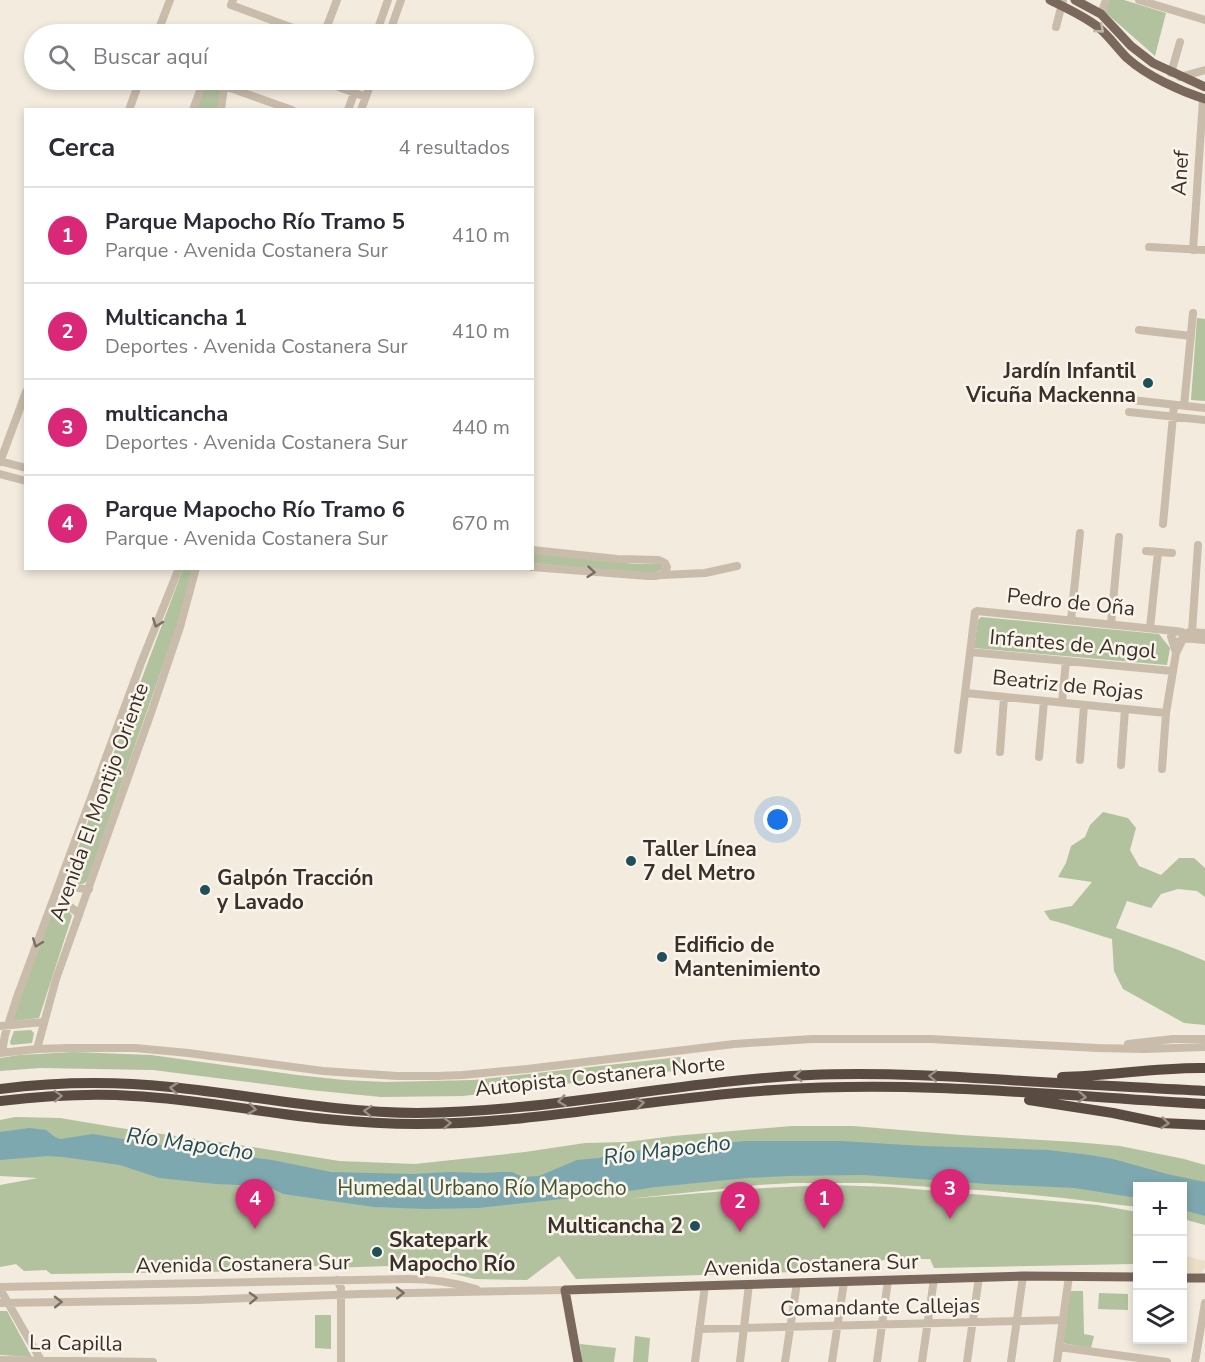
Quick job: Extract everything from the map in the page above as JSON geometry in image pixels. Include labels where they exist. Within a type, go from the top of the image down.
[{"type":"highway","points":[[991,1079],[1090,1076],[1171,1068],[1205,1068]]},
{"type":"highway","name":"Autopista Costanera Norte","points":[[0,1089],[69,1084],[145,1085],[358,1110],[417,1113],[516,1107],[727,1082],[808,1075],[887,1074],[1205,1092]]},
{"type":"highway","name":"Autopista Costanera Norte","points":[[0,1101],[50,1096],[134,1096],[386,1124],[445,1124],[517,1118],[658,1101],[837,1086],[982,1090],[1205,1104]]},
{"type":"highway","points":[[982,1090],[1004,1096],[1161,1123],[1205,1125]]},
{"type":"main road","points":[[1050,0],[1063,3],[1098,27],[1128,58],[1148,72],[1183,91],[1204,99]]},
{"type":"main road","points":[[1075,0],[1101,14],[1137,51],[1153,63],[1205,87]]},
{"type":"main road","name":"Avenida Costanera Sur","points":[[565,1290],[979,1277],[1133,1277]]},
{"type":"main road","points":[[1187,1278],[1205,1278]]},
{"type":"main road","points":[[565,1290],[578,1362]]},
{"type":"street","points":[[161,24],[170,0]]},
{"type":"street","points":[[233,0],[231,5],[282,24]]},
{"type":"street","points":[[328,24],[337,0]]},
{"type":"street","points":[[392,24],[401,0]]},
{"type":"street","points":[[1101,14],[1106,0]]},
{"type":"street","points":[[1139,0],[1205,20]]},
{"type":"street","points":[[379,24],[385,1]]},
{"type":"street","points":[[1056,27],[1063,3]]},
{"type":"street","points":[[1180,42],[1176,75],[1205,70]]},
{"type":"street","points":[[130,108],[136,90]]},
{"type":"street","points":[[194,108],[202,90]]},
{"type":"street","points":[[220,108],[223,90]]},
{"type":"street","points":[[235,90],[286,108]]},
{"type":"street","points":[[348,90],[366,97]]},
{"type":"street","points":[[362,108],[368,90]]},
{"type":"street","points":[[349,108],[354,92]]},
{"type":"street","name":"Anef","points":[[1193,250],[1204,99]]},
{"type":"street","points":[[1149,247],[1205,250]]},
{"type":"street","points":[[1184,406],[1193,314]]},
{"type":"street","points":[[1139,330],[1191,336]]},
{"type":"street","points":[[24,397],[0,461],[24,467]]},
{"type":"street","points":[[1131,400],[1205,408]]},
{"type":"street","points":[[1163,524],[1174,405]]},
{"type":"street","points":[[1129,412],[1205,420]]},
{"type":"street","points":[[0,474],[24,480]]},
{"type":"street","points":[[1071,620],[1080,533]]},
{"type":"street","points":[[1111,624],[1119,537]]},
{"type":"street","points":[[1192,632],[1198,545]]},
{"type":"street","points":[[534,550],[617,559],[661,560],[667,567],[662,575]]},
{"type":"street","points":[[1146,551],[1172,553]]},
{"type":"street","points":[[1150,628],[1158,552]]},
{"type":"street","points":[[534,567],[632,575],[662,575],[705,573],[737,566]]},
{"type":"street","points":[[178,570],[4,1026],[1,1053],[37,1049],[135,1048],[323,1071],[437,1076],[527,1070],[734,1044],[812,1039],[930,1039],[1144,1049],[1205,1047]]},
{"type":"street","name":"Avenida El Montijo Oriente","points":[[37,1049],[56,979],[180,627],[195,570]]},
{"type":"street","name":"Pedro de Oña","points":[[970,652],[975,612],[977,611],[1164,629],[1177,636],[1205,640]]},
{"type":"street","name":"Pedro de Oña","points":[[1177,636],[1192,632],[1205,633]]},
{"type":"street","points":[[1162,769],[1166,713],[1177,636]]},
{"type":"street","points":[[958,750],[970,652]]},
{"type":"street","name":"Infantes de Angol","points":[[970,652],[1173,671]]},
{"type":"street","points":[[1062,702],[1066,661]]},
{"type":"street","name":"Beatriz de Rojas","points":[[966,693],[1166,713]]},
{"type":"street","points":[[1000,752],[1004,697]]},
{"type":"street","points":[[1040,757],[1044,700]]},
{"type":"street","points":[[1080,760],[1084,705]]},
{"type":"street","points":[[1121,765],[1125,709]]},
{"type":"street","points":[[63,876],[72,886],[88,889]]},
{"type":"street","points":[[51,908],[66,905],[79,915]]},
{"type":"street","points":[[4,1026],[44,1022]]},
{"type":"street","points":[[1097,1048],[1173,1039],[1205,1039]]},
{"type":"street","points":[[1011,1362],[1023,1276]]},
{"type":"street","points":[[1057,1362],[1069,1276]]},
{"type":"street","points":[[967,1362],[979,1277]]},
{"type":"street","name":"Avenida Costanera Sur","points":[[0,1288],[432,1279],[486,1292]]},
{"type":"street","points":[[922,1362],[934,1279]]},
{"type":"street","points":[[337,1280],[341,1288],[341,1362]]},
{"type":"street","points":[[877,1362],[888,1280]]},
{"type":"street","points":[[832,1362],[844,1282]]},
{"type":"street","points":[[785,1362],[797,1283]]},
{"type":"street","points":[[176,1284],[178,1292],[176,1300]]},
{"type":"street","points":[[196,1300],[194,1291],[197,1284]]},
{"type":"street","points":[[740,1362],[749,1284]]},
{"type":"street","points":[[694,1362],[705,1286]]},
{"type":"street","points":[[0,1288],[41,1361]]},
{"type":"street","name":"Avenida Costanera Sur","points":[[0,1303],[565,1290]]},
{"type":"street","points":[[1195,1362],[1203,1328],[1205,1303]]},
{"type":"street","name":"Comandante Callejas","points":[[699,1329],[1062,1320]]},
{"type":"street","points":[[1059,1347],[1167,1362]]},
{"type":"street","name":"La Capilla","points":[[0,1360],[153,1362]]},
{"type":"green space","points":[[1109,0],[1124,0],[1166,13],[1155,56],[1105,12]]},
{"type":"green space","points":[[203,90],[221,90],[218,108],[197,108]]},
{"type":"green space","points":[[1197,318],[1205,319],[1205,401],[1191,400]]},
{"type":"green space","points":[[534,553],[635,564],[660,564],[663,569],[657,572],[621,572],[534,563]]},
{"type":"green space","points":[[183,570],[194,570],[181,614],[88,879],[83,884],[71,883],[68,879]]},
{"type":"green space","points":[[981,617],[1159,634],[1170,648],[1167,665],[974,648],[978,620]]},
{"type":"green space","points":[[1103,812],[1128,818],[1136,828],[1130,850],[1139,866],[1161,875],[1179,858],[1194,858],[1205,868],[1205,897],[1197,891],[1178,889],[1161,894],[1151,908],[1127,901],[1116,928],[1205,961],[1205,1025],[1184,1023],[1123,989],[1114,971],[1112,939],[1050,920],[1044,911],[1072,906],[1092,882],[1058,877],[1066,863],[1071,846],[1085,837],[1090,825]]},
{"type":"green space","points":[[55,908],[69,911],[72,916],[39,1018],[14,1021],[14,1016]]},
{"type":"green space","points":[[31,1030],[34,1033],[32,1043],[11,1045],[14,1031]]},
{"type":"green space","points":[[74,1052],[151,1055],[297,1075],[385,1082],[474,1080],[680,1057],[685,1059],[685,1068],[463,1096],[381,1097],[153,1070],[40,1068],[0,1071],[0,1058]]},
{"type":"green space","name":"Humedal Urbano Río Mapocho","points":[[15,1117],[60,1118],[339,1161],[415,1164],[585,1143],[627,1142],[792,1126],[853,1126],[1075,1142],[1120,1146],[1205,1165],[1205,1225],[1187,1220],[1187,1182],[1133,1182],[1133,1207],[993,1191],[869,1183],[793,1183],[627,1199],[828,1185],[891,1187],[1098,1205],[1133,1211],[1133,1264],[934,1268],[930,1259],[886,1259],[860,1270],[576,1279],[559,1256],[527,1280],[475,1279],[429,1268],[390,1266],[325,1268],[304,1266],[283,1271],[51,1274],[46,1270],[24,1271],[16,1264],[0,1267],[0,1185],[38,1178],[0,1176],[0,1120]]},
{"type":"green space","points":[[1069,1291],[1083,1291],[1084,1334],[1094,1336],[1091,1348],[1062,1343]]},
{"type":"green space","points":[[1099,1293],[1128,1294],[1128,1310],[1098,1309]]},
{"type":"green space","points":[[0,1311],[7,1311],[32,1357],[0,1355]]},
{"type":"green space","points":[[315,1315],[331,1315],[331,1349],[315,1348]]},
{"type":"green space","points":[[635,1336],[650,1338],[648,1362],[633,1362]]},
{"type":"green space","points":[[580,1344],[616,1348],[614,1362],[582,1362]]},
{"type":"shaded area","points":[[1187,1256],[1205,1261],[1205,1267],[1201,1273],[1187,1273]]},
{"type":"water","name":"Río Mapocho","points":[[29,1128],[46,1130],[60,1139],[93,1134],[189,1150],[272,1160],[331,1172],[413,1174],[512,1172],[523,1177],[539,1176],[577,1160],[675,1145],[747,1141],[841,1141],[1048,1150],[1113,1159],[1205,1182],[1205,1216],[1187,1211],[1187,1182],[1133,1182],[1133,1197],[1075,1188],[864,1175],[747,1178],[478,1208],[374,1207],[283,1194],[269,1187],[159,1178],[120,1165],[63,1157],[0,1160],[0,1132]]},
{"type":"place","name":"Jardín Infantil Vicuña Mackenna","points":[[1148,383]]},
{"type":"place","name":"Taller Línea 7 del Metro","points":[[631,861]]},
{"type":"place","name":"Galpón Tracción y Lavado","points":[[205,890]]},
{"type":"place","name":"Edificio de Mantenimiento","points":[[662,957]]},
{"type":"place","name":"multicancha","points":[[950,1219]]},
{"type":"place","name":"Multicancha 2","points":[[695,1226]]},
{"type":"place","name":"Parque Mapocho Río Tramo 6","points":[[255,1229]]},
{"type":"place","name":"Parque Mapocho Río Tramo 5","points":[[824,1229]]},
{"type":"place","name":"Multicancha 1","points":[[740,1232]]},
{"type":"place","name":"Skatepark Mapocho Río","points":[[377,1252]]}]
